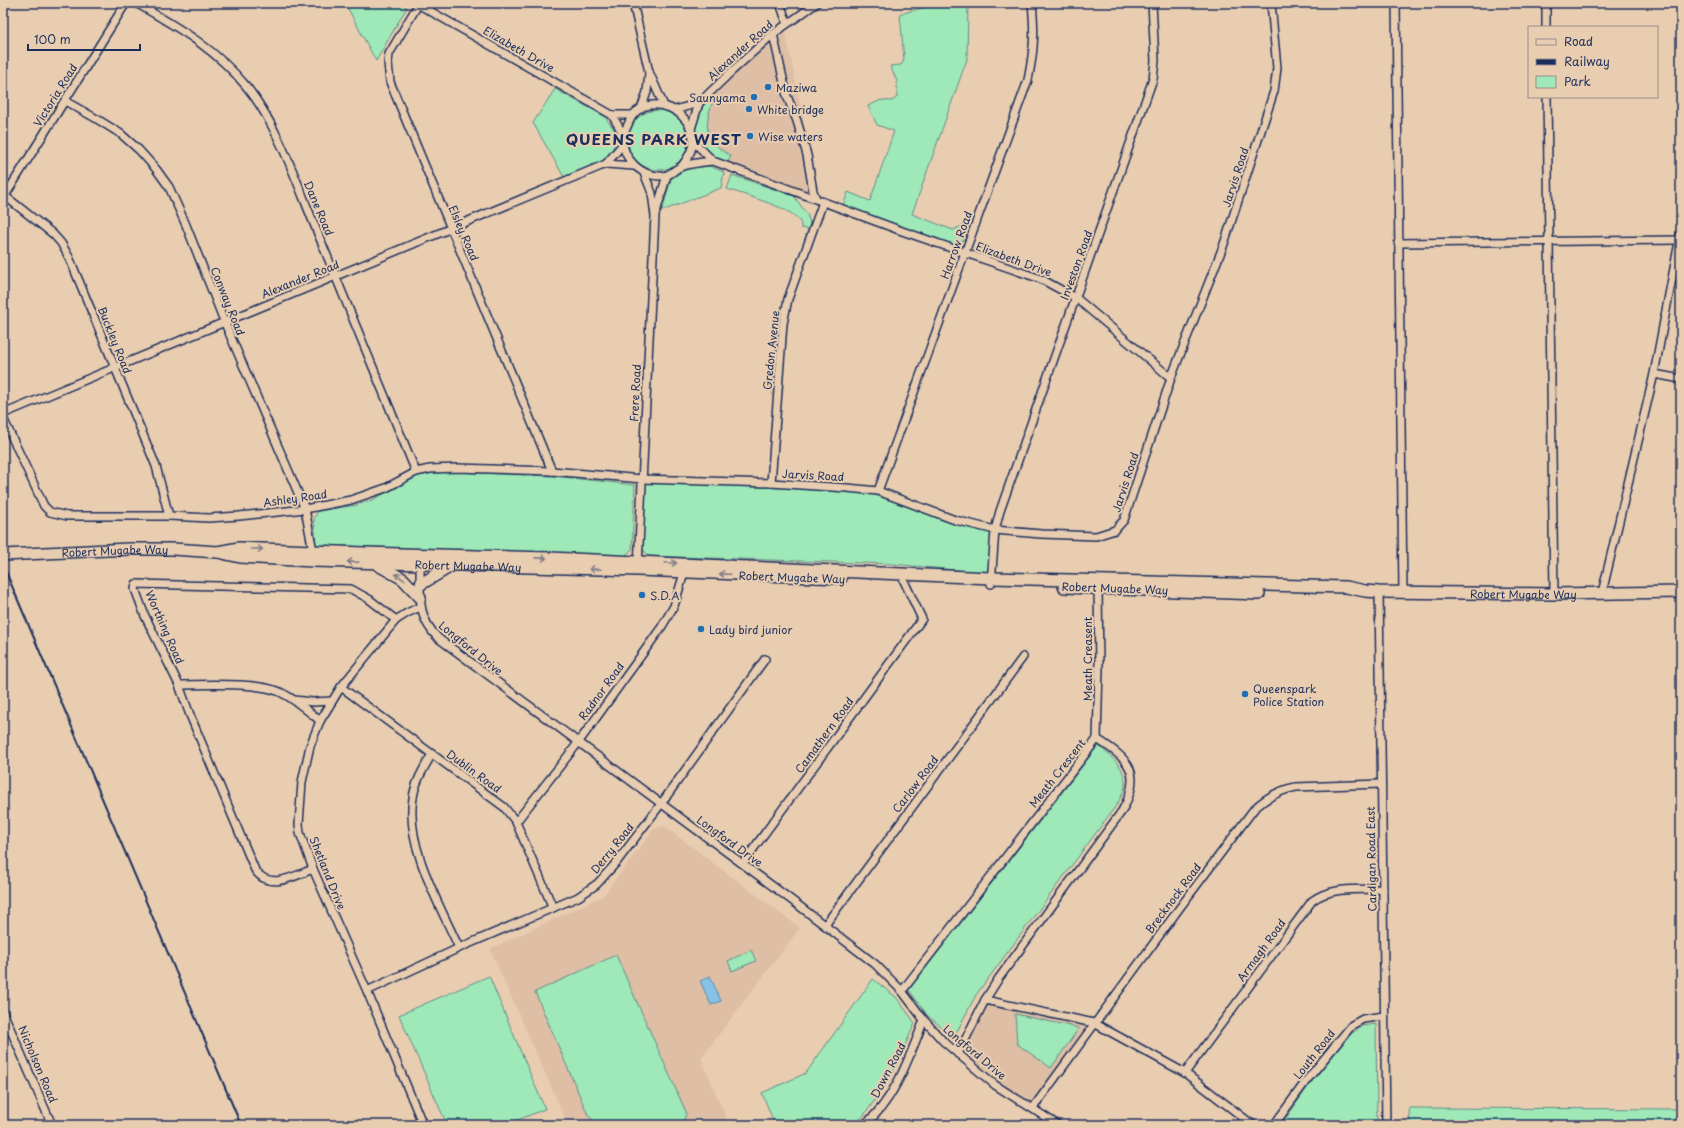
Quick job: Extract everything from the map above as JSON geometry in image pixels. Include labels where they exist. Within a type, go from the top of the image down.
[{"type":"main road","name":"Robert Mugabe Way","points":[[218,552],[240,548],[397,554],[452,560],[1097,584],[1294,594],[1347,595],[1365,591],[1554,594],[1602,592],[1681,592]]},
{"type":"main road","name":"Robert Mugabe Way","points":[[7,555],[129,549],[218,552],[240,557],[375,563],[420,564],[452,560]]},
{"type":"main road","points":[[421,584],[452,560]]},
{"type":"main road","points":[[375,563],[403,579],[420,602]]},
{"type":"main road","name":"Robert Mugabe Way","points":[[686,568],[904,581],[991,581]]},
{"type":"street","name":"Victoria Road","points":[[4,198],[126,3]]},
{"type":"street","name":"Dane Road","points":[[136,3],[177,27],[214,52],[247,87],[271,125],[336,277],[416,472]]},
{"type":"street","name":"Elizabeth Drive","points":[[418,3],[612,115],[633,115]]},
{"type":"street","name":"Elsley Road","points":[[418,3],[392,48],[388,63],[388,71],[393,91],[552,471]]},
{"type":"street","points":[[633,3],[649,72],[664,106]]},
{"type":"street","points":[[780,3],[787,23]]},
{"type":"street","name":"Alexander Road","points":[[675,110],[699,103],[772,34],[817,3]]},
{"type":"street","name":"Harrow Road","points":[[878,491],[1028,80],[1034,47],[1035,28],[1032,3]]},
{"type":"street","name":"Investon Road","points":[[991,581],[995,530],[1000,511],[1153,79],[1155,61],[1152,3]]},
{"type":"street","name":"Jarvis Road","points":[[642,479],[771,483],[878,491],[955,520],[995,530],[1041,534],[1096,536],[1107,534],[1119,527],[1124,520],[1171,378],[1224,244],[1274,91],[1277,68],[1272,3]]},
{"type":"street","points":[[1396,3],[1403,592]]},
{"type":"street","points":[[1546,3],[1546,26]]},
{"type":"street","points":[[772,34],[779,58],[785,91],[807,154],[813,191],[820,200]]},
{"type":"street","points":[[642,109],[647,92],[649,72]]},
{"type":"street","points":[[1547,98],[1554,594]]},
{"type":"street","name":"Conway Road","points":[[65,101],[98,119],[121,134],[139,150],[156,169],[169,187],[304,509],[313,551]]},
{"type":"street","name":"Alexander Road","points":[[691,129],[699,103]]},
{"type":"street","points":[[652,106],[664,106],[675,110],[687,122],[691,129],[693,141],[690,154],[682,166],[667,175],[655,176],[644,173],[634,166],[626,156],[623,144],[623,134],[633,115],[642,109],[652,106]]},
{"type":"street","points":[[612,115],[623,134]]},
{"type":"street","name":"Elizabeth Drive","points":[[693,141],[713,161],[965,254],[1041,279],[1076,298],[1171,378]]},
{"type":"street","name":"Alexander Road","points":[[606,164],[623,144]]},
{"type":"street","name":"Elizabeth Drive","points":[[682,166],[713,161]]},
{"type":"street","name":"Alexander Road","points":[[3,414],[224,321],[336,277],[606,164],[634,166]]},
{"type":"street","name":"Frere Road","points":[[638,566],[655,216],[652,193],[644,173]]},
{"type":"street","name":"Frere Road","points":[[655,216],[667,175]]},
{"type":"street","name":"Buckley Road","points":[[4,198],[53,234],[69,257],[156,466],[169,516]]},
{"type":"street","name":"Gredon Avenue","points":[[771,483],[783,324],[788,299],[820,200]]},
{"type":"street","points":[[1602,592],[1654,374],[1681,231]]},
{"type":"street","points":[[1398,243],[1679,240]]},
{"type":"street","points":[[1654,374],[1681,379]]},
{"type":"street","name":"Ashley Road","points":[[3,418],[44,506],[50,512],[67,516],[224,517],[304,509],[365,496],[386,488],[416,472],[446,468],[552,471],[642,479]]},
{"type":"street","points":[[397,554],[420,564]]},
{"type":"street","name":"Longford Drive","points":[[420,564],[420,602],[424,620],[430,630],[438,638],[743,864],[879,967],[902,991],[924,1020],[943,1041],[995,1085],[1058,1125]]},
{"type":"street","name":"Radnor Road","points":[[516,822],[578,743],[661,628],[674,606],[686,568]]},
{"type":"street","name":"Camathern Road","points":[[743,864],[922,619],[904,581]]},
{"type":"street","name":"Worthing Road","points":[[313,869],[287,879],[277,881],[266,880],[257,874],[247,853],[179,685],[145,616],[135,589],[136,584],[346,588],[359,592],[396,620]]},
{"type":"street","name":"Meath Creasent","points":[[1097,584],[1099,668],[1097,739]]},
{"type":"street","name":"Cardigan Road East","points":[[1379,592],[1382,697],[1381,784],[1386,1125]]},
{"type":"street","name":"Shetland Drive","points":[[420,602],[396,620],[341,687],[320,720],[310,746],[302,782],[299,824],[300,833],[313,869],[367,991],[422,1125]]},
{"type":"street","name":"Carlow Road","points":[[824,925],[1023,657]]},
{"type":"street","name":"Derry Road","points":[[367,991],[459,948],[578,897],[597,884],[616,863],[661,804],[765,659]]},
{"type":"street","points":[[179,685],[242,686],[271,689],[294,700],[320,720]]},
{"type":"street","name":"Dublin Road","points":[[341,687],[504,807],[516,822],[553,908]]},
{"type":"street","points":[[294,700],[313,702],[332,701]]},
{"type":"street","name":"Meath Crescent","points":[[902,991],[1097,739],[1124,758],[1129,767],[1132,782],[1129,798],[1122,811],[1008,966],[986,1000],[958,1054]]},
{"type":"street","points":[[432,754],[418,778],[413,797],[411,824],[416,846],[423,866],[459,948]]},
{"type":"street","name":"Brecknock Road","points":[[1032,1108],[1181,906],[1254,809],[1262,801],[1283,789],[1296,787],[1381,784]]},
{"type":"street","name":"Armagh Road","points":[[1185,1073],[1312,901],[1326,894],[1339,891],[1383,889]]},
{"type":"street","points":[[986,1000],[1094,1023],[1185,1073],[1253,1125]]},
{"type":"street","name":"Nicholson Road","points":[[3,1012],[52,1125]]},
{"type":"street","name":"Louth Road","points":[[1274,1125],[1306,1081],[1352,1025],[1363,1019],[1384,1016]]},
{"type":"street","name":"Down Road","points":[[864,1125],[871,1120],[893,1089],[903,1071],[924,1020]]},
{"type":"shaded area","points":[[785,30],[819,197],[715,160],[694,140],[693,130],[701,103]]},
{"type":"shaded area","points":[[664,826],[800,928],[701,1058],[729,1125],[568,1125],[490,949],[603,896],[654,829]]},
{"type":"shaded area","points":[[986,1002],[1087,1025],[1032,1107],[996,1084],[960,1054]]},
{"type":"green space","points":[[345,3],[399,3],[407,7],[376,61]]},
{"type":"green space","points":[[940,3],[968,3],[967,59],[912,214],[953,230],[964,225],[969,227],[962,242],[951,245],[843,206],[848,192],[870,201],[894,131],[877,125],[868,106],[881,100],[892,101],[897,97],[897,81],[890,66],[901,65],[904,60],[900,14]]},
{"type":"green space","points":[[555,89],[604,116],[614,129],[615,143],[611,152],[601,162],[564,177],[533,123]]},
{"type":"green space","points":[[710,99],[713,101],[708,119],[708,133],[716,145],[731,156],[728,162],[715,158],[696,140],[695,128],[703,106]]},
{"type":"green space","points":[[658,110],[675,115],[683,123],[688,140],[683,157],[675,165],[658,170],[641,165],[633,157],[628,140],[633,123],[641,115]]},
{"type":"green space","points":[[709,166],[724,172],[721,188],[662,211],[671,179],[686,169]]},
{"type":"green space","points":[[732,175],[794,196],[808,216],[810,224],[808,229],[801,228],[800,222],[797,218],[783,209],[727,189]]},
{"type":"green space","points":[[450,472],[552,476],[635,485],[632,549],[625,556],[316,545],[314,518],[318,511],[357,505],[372,500],[418,476]]},
{"type":"green space","points":[[652,482],[847,491],[877,494],[954,524],[991,533],[988,573],[892,564],[648,556],[642,548],[646,484]]},
{"type":"green space","points":[[1098,746],[1117,762],[1123,773],[1125,787],[1118,803],[976,995],[954,1037],[928,1016],[909,990]]},
{"type":"green space","points":[[751,950],[756,961],[732,971],[728,961]]},
{"type":"green space","points":[[616,955],[686,1112],[681,1125],[597,1125],[588,1115],[535,992]]},
{"type":"green space","points":[[489,976],[545,1109],[505,1125],[447,1125],[399,1015]]},
{"type":"green space","points":[[873,979],[896,997],[915,1023],[890,1079],[862,1118],[847,1125],[775,1125],[762,1093],[806,1073]]},
{"type":"green space","points":[[1015,1014],[1079,1028],[1051,1068],[1017,1044]]},
{"type":"green space","points":[[1376,1024],[1377,1125],[1281,1125],[1310,1084],[1351,1034],[1362,1026]]},
{"type":"green space","points":[[1409,1108],[1681,1109],[1681,1125],[1410,1125]]},
{"type":"water","points":[[710,976],[721,1001],[711,1005],[700,981]]},
{"type":"railway","points":[[3,565],[241,1125]]},
{"type":"place","name":"Maziwa","points":[[768,87]]},
{"type":"place","name":"Saunyama","points":[[754,97]]},
{"type":"place","name":"White bridge","points":[[749,109]]},
{"type":"place","name":"Wise waters","points":[[750,136]]},
{"type":"place","name":"S.D.A","points":[[642,595]]},
{"type":"place","name":"Lady bird junior","points":[[701,629]]},
{"type":"place","name":"Queenspark Police Station","points":[[1245,694]]},
{"type":"district","name":"QUEENS PARK WEST","points":[[654,138]]}]
